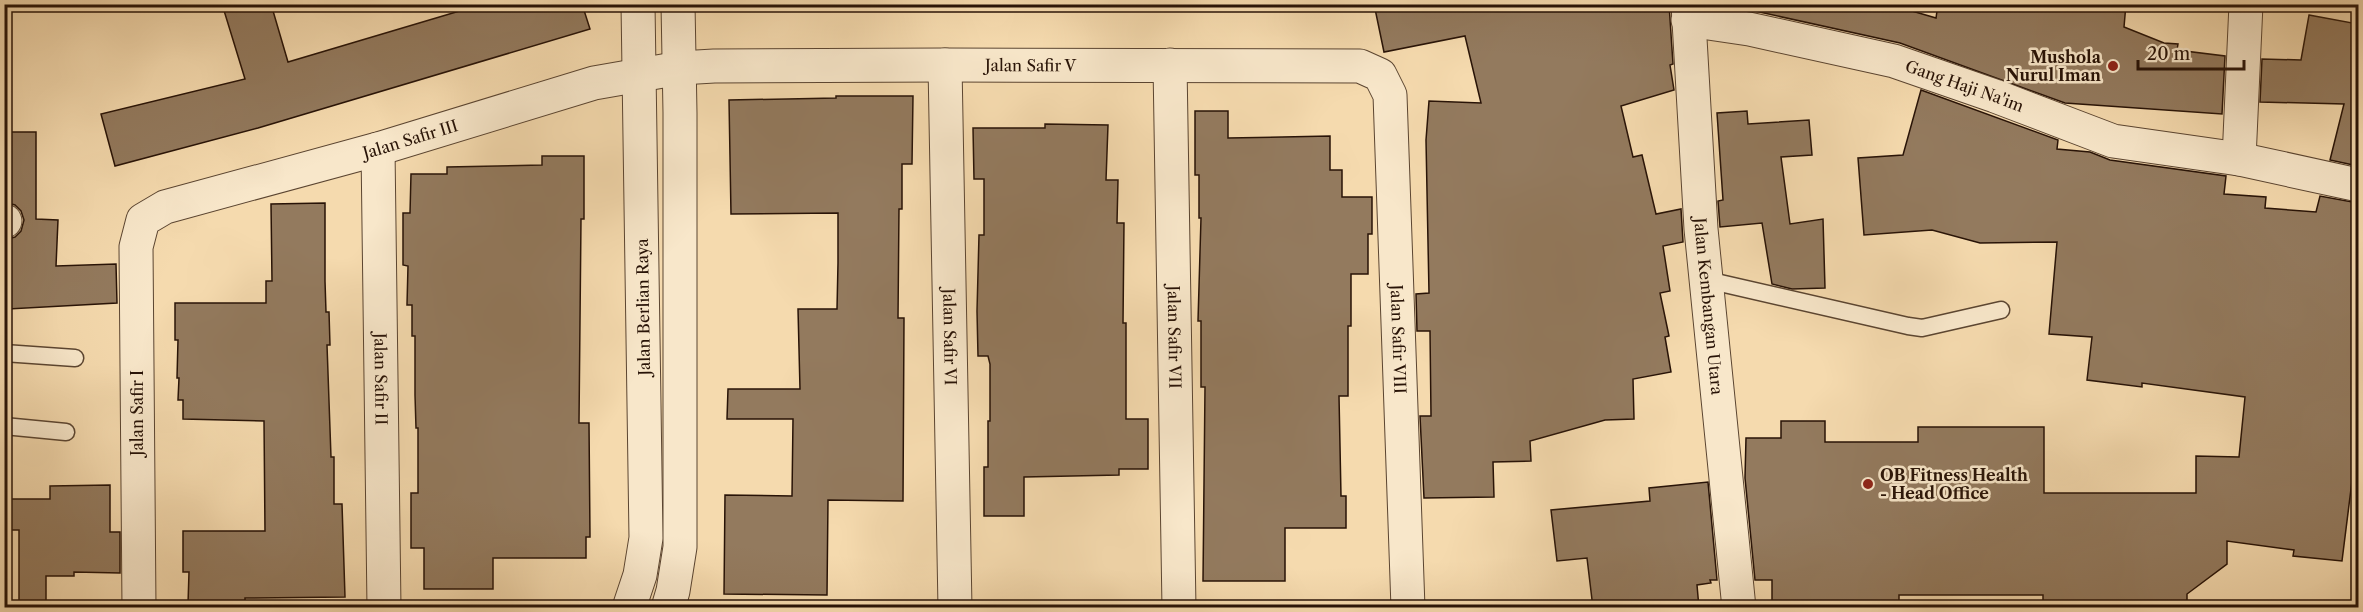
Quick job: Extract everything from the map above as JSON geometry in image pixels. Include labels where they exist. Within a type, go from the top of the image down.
[{"type":"street","name":"Jalan Berlian Raya","points":[[629,608],[640,575],[646,538],[638,4]]},
{"type":"street","points":[[668,608],[680,547],[678,4]]},
{"type":"street","points":[[2239,159],[2246,4]]},
{"type":"street","name":"Gang Haji Na'im","points":[[1688,12],[1749,29],[1894,61],[2113,141],[2239,159],[2358,185]]},
{"type":"street","name":"Jalan Kembangan Utara","points":[[1688,12],[1701,229],[1739,608]]},
{"type":"street","name":"Jalan Safir V","points":[[680,68],[945,65],[1360,66],[1380,75]]},
{"type":"street","name":"Jalan Safir VI","points":[[945,65],[955,608]]},
{"type":"street","name":"Jalan Safir VII","points":[[1170,65],[1179,608]]},
{"type":"street","name":"Jalan Safir III","points":[[143,220],[165,207],[378,149],[594,82],[680,68]]},
{"type":"street","name":"Jalan Safir VIII","points":[[1380,75],[1390,95],[1408,608]]},
{"type":"street","name":"Jalan Safir II","points":[[378,149],[384,608]]},
{"type":"street","name":"Jalan Safir I","points":[[139,608],[136,247],[143,220]]},
{"type":"lane","points":[[1707,280],[1922,328],[2001,310]]},
{"type":"lane","points":[[4,353],[75,358]]},
{"type":"lane","points":[[4,426],[66,432]]},
{"type":"building","points":[[222,4],[271,4],[288,62],[483,4],[582,4],[590,29],[258,128],[115,166],[101,114],[245,79]]},
{"type":"building","points":[[1374,4],[1669,4],[1673,64],[1670,65],[1674,90],[1621,106],[1633,157],[1642,155],[1656,214],[1681,209],[1683,242],[1663,246],[1670,291],[1660,293],[1669,336],[1665,337],[1671,372],[1633,379],[1634,419],[1605,420],[1530,441],[1531,461],[1493,462],[1494,497],[1424,498],[1420,416],[1431,416],[1430,331],[1417,331],[1416,294],[1429,293],[1426,140],[1429,101],[1481,103],[1465,36],[1384,52]]},
{"type":"building","points":[[1723,4],[1888,4],[1936,18],[1938,4],[2126,4],[2124,27],[2164,43],[2178,44],[2177,50],[2225,56],[2222,114],[2065,103],[1900,43]]},
{"type":"building","points":[[2309,15],[2358,24],[2358,166],[2330,160],[2344,104],[2260,102],[2262,59],[2301,60]]},
{"type":"building","points":[[1921,90],[2058,140],[2057,149],[2090,152],[2110,160],[2226,176],[2224,194],[2266,197],[2265,208],[2316,212],[2320,196],[2358,203],[2358,448],[2342,561],[2293,556],[2294,550],[2227,541],[2227,564],[2187,594],[2187,608],[2043,608],[2043,595],[1899,595],[1899,608],[1772,608],[1772,580],[1755,580],[1745,478],[1746,438],[1781,438],[1781,421],[1825,421],[1825,442],[1918,442],[1918,427],[2044,427],[2044,493],[2196,493],[2196,456],[2239,457],[2245,397],[2142,383],[2142,387],[2087,380],[2092,337],[2049,334],[2057,242],[1980,243],[1932,230],[1864,235],[1858,158],[1903,155]]},
{"type":"building","points":[[836,96],[913,96],[912,164],[902,164],[902,209],[899,209],[898,318],[904,318],[903,501],[828,500],[827,595],[724,594],[725,495],[792,496],[793,419],[727,419],[728,389],[800,389],[798,309],[837,309],[838,263],[838,213],[731,214],[729,100],[836,98]]},
{"type":"building","points":[[1195,111],[1228,111],[1228,138],[1330,136],[1330,170],[1342,170],[1342,197],[1372,197],[1372,234],[1368,234],[1368,274],[1351,274],[1348,396],[1339,396],[1341,496],[1346,496],[1346,528],[1285,528],[1285,581],[1203,581],[1205,387],[1201,387],[1201,321],[1198,321],[1201,218],[1199,218],[1199,175],[1195,175]]},
{"type":"building","points":[[1747,111],[1748,124],[1809,120],[1812,155],[1781,157],[1790,224],[1823,219],[1825,288],[1792,289],[1772,284],[1762,223],[1720,227],[1718,201],[1723,200],[1717,113]]},
{"type":"building","points":[[1045,124],[1108,125],[1106,180],[1118,180],[1117,223],[1124,223],[1123,323],[1126,323],[1126,419],[1148,419],[1148,469],[1119,469],[1119,475],[1024,477],[1024,516],[984,516],[984,467],[988,467],[988,421],[990,421],[990,364],[988,356],[978,356],[979,235],[984,235],[984,179],[974,179],[973,128],[1045,128]]},
{"type":"building","points":[[4,132],[36,132],[36,219],[58,220],[56,266],[116,264],[117,303],[8,309],[7,239],[15,237],[21,231],[24,220],[21,211],[15,205],[4,202]]},
{"type":"building","points":[[542,156],[584,156],[584,219],[581,219],[579,423],[589,423],[590,537],[586,537],[586,558],[493,558],[493,589],[424,589],[424,548],[411,548],[411,493],[418,493],[418,428],[416,428],[415,336],[412,336],[412,305],[407,305],[408,266],[403,265],[403,213],[410,213],[411,174],[447,174],[447,167],[542,165]]},
{"type":"building","points":[[325,203],[325,281],[326,312],[329,312],[330,345],[327,345],[331,457],[334,457],[334,504],[342,504],[345,597],[245,598],[245,605],[188,604],[189,572],[183,572],[183,531],[265,531],[264,421],[183,419],[183,400],[178,400],[178,340],[175,340],[175,303],[266,303],[266,281],[272,281],[271,204]]},
{"type":"building","points":[[1708,482],[1717,580],[1697,585],[1699,608],[1593,608],[1587,558],[1557,561],[1551,510],[1650,501],[1649,488]]},
{"type":"building","points":[[110,485],[110,532],[120,532],[120,573],[74,572],[74,576],[46,576],[46,608],[19,608],[19,530],[4,530],[4,499],[50,499],[50,486]]},
{"type":"place","name":"Mushola Nurul Iman","points":[[2113,66]]},
{"type":"place","name":"OB Fitness Health - Head Office","points":[[1868,484]]}]
